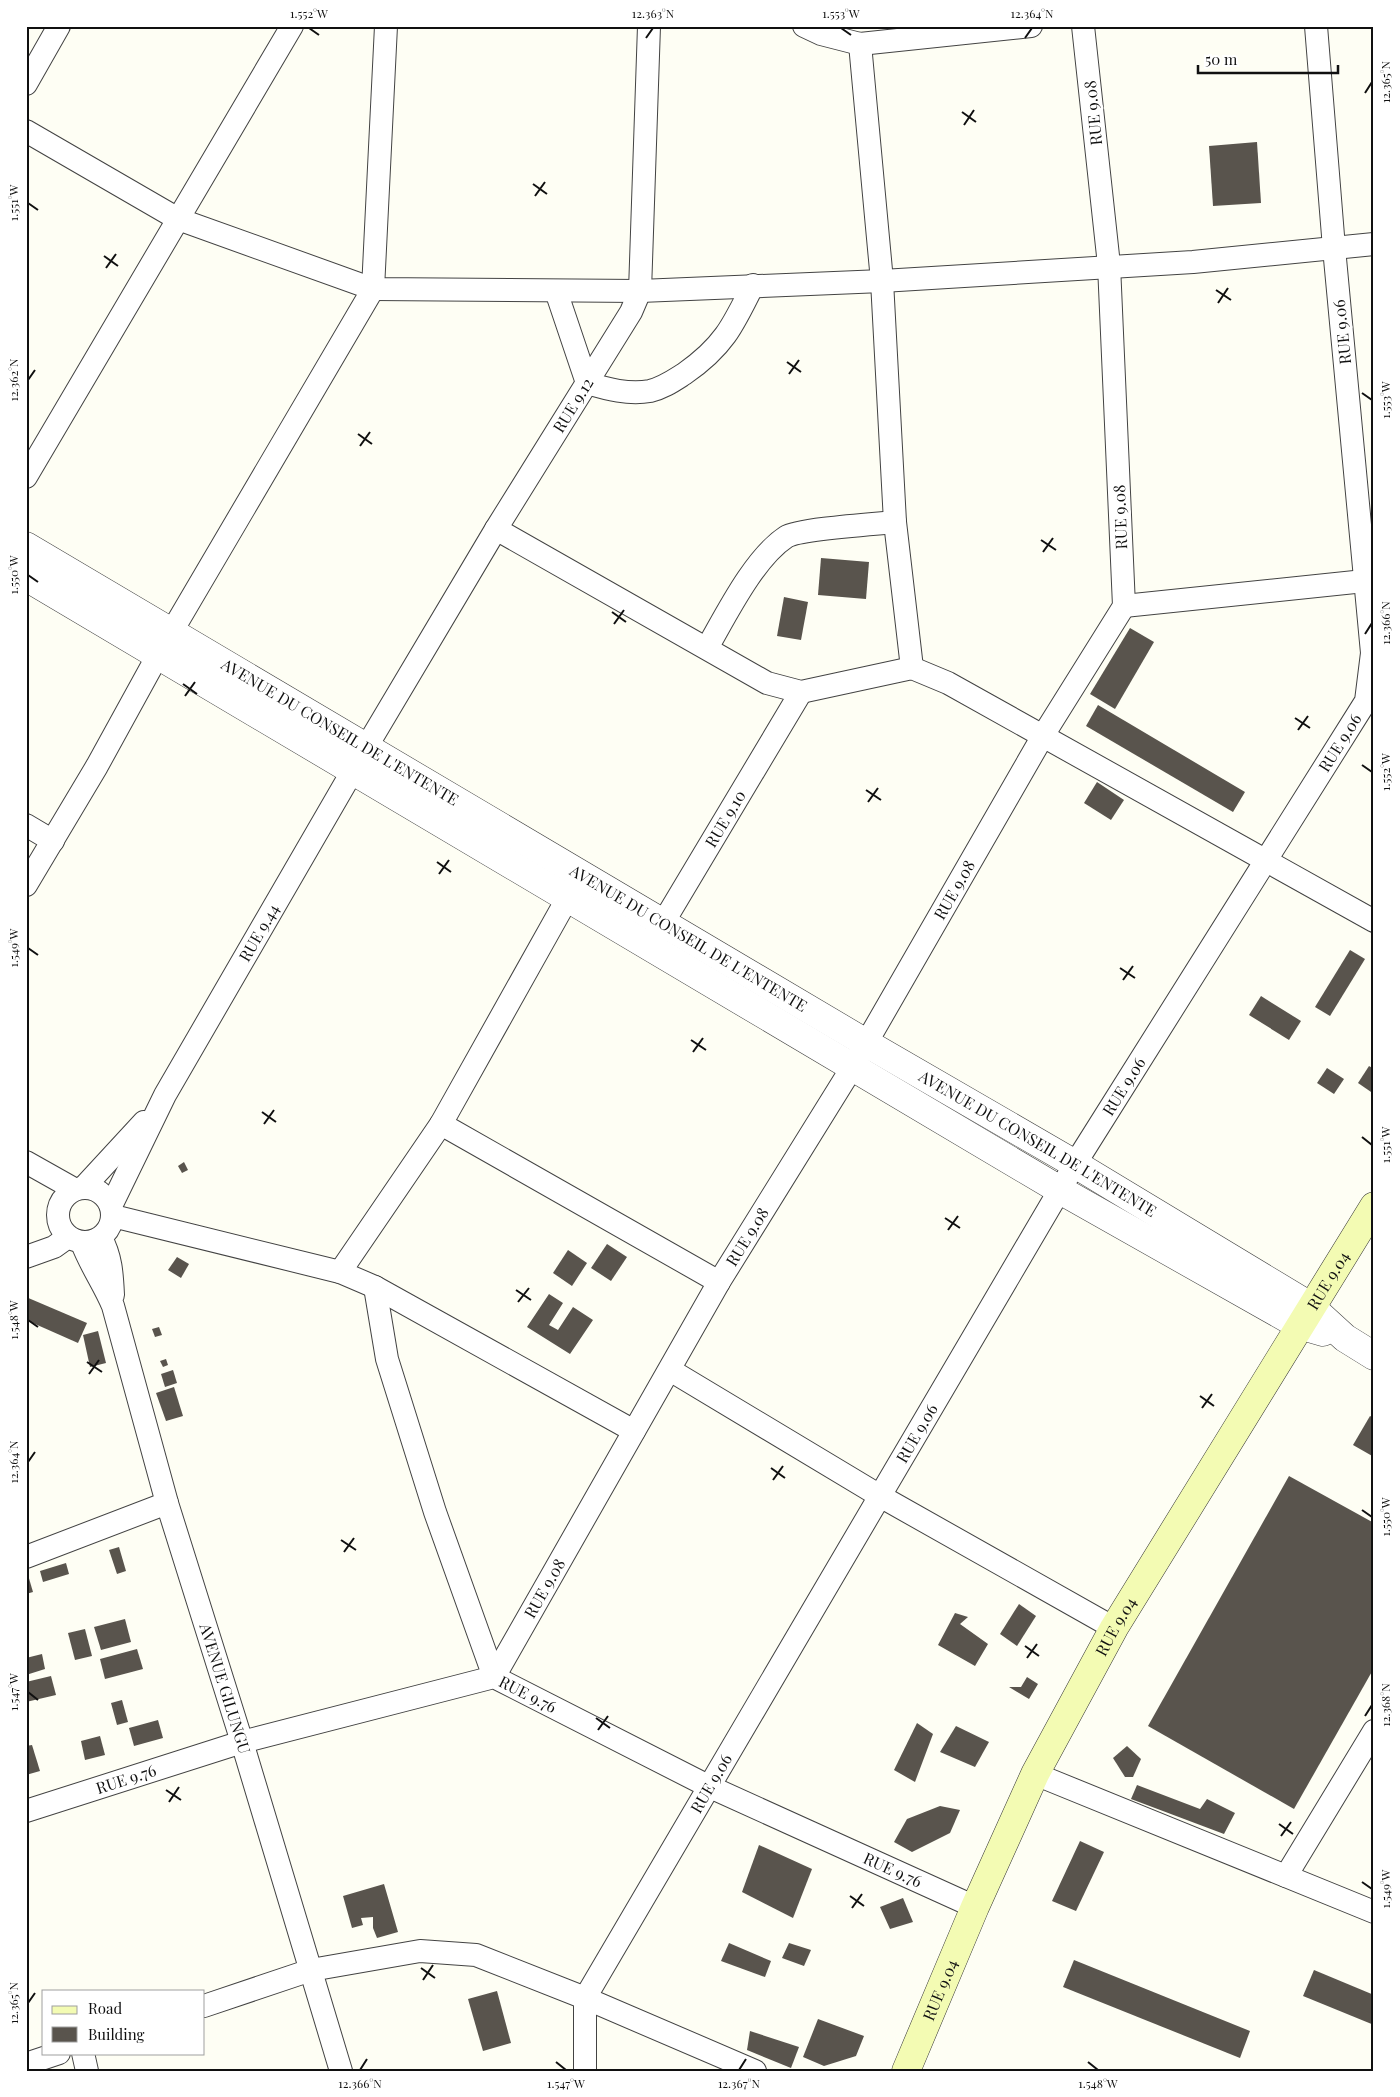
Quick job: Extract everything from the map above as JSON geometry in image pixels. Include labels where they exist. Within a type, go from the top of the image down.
[{"type":"main road","name":"RUE 9.04","points":[[906,2071],[974,1908],[1035,1774],[1114,1628],[1374,1206]]},
{"type":"street","points":[[26,84],[59,26]]},
{"type":"street","points":[[26,477],[292,26]]},
{"type":"street","points":[[26,885],[97,766],[171,632],[373,289],[386,26]]},
{"type":"street","name":"RUE 9.12","points":[[367,746],[496,529],[620,332],[640,291],[649,26]]},
{"type":"street","points":[[804,26],[821,34],[860,44],[1031,26]]},
{"type":"street","name":"RUE 9.08","points":[[494,1677],[719,1282],[859,1055],[1044,734],[1124,606],[1109,265],[1083,26]]},
{"type":"street","name":"RUE 9.06","points":[[585,1998],[1075,1164],[1366,701],[1372,653],[1370,581],[1334,248],[1316,26]]},
{"type":"street","points":[[860,44],[882,281],[895,522],[912,668]]},
{"type":"street","points":[[26,131],[178,219],[373,289],[640,291],[882,281],[1109,265],[1202,261],[1374,244]]},
{"type":"street","points":[[556,290],[587,383],[625,392],[650,391],[666,386],[710,355],[720,345],[737,318],[753,285]]},
{"type":"street","points":[[707,648],[746,581],[766,556],[786,536],[895,522]]},
{"type":"street","points":[[496,529],[767,683],[801,692],[912,668],[948,683],[1044,734],[1374,921]]},
{"type":"street","name":"AVENUE DU CONSEIL DE L'ENTENTE","points":[[26,546],[367,746],[575,885],[859,1055],[1060,1190],[1305,1316],[1374,1356]]},
{"type":"street","name":"AVENUE DU CONSEIL DE L'ENTENTE","points":[[26,577],[353,769],[575,885]]},
{"type":"street","points":[[1124,606],[1370,581]]},
{"type":"street","name":"RUE 9.10","points":[[656,934],[801,692]]},
{"type":"street","name":"RUE 9.44","points":[[165,1095],[367,746]]},
{"type":"street","points":[[26,825],[53,841]]},
{"type":"street","points":[[340,1272],[441,1124],[575,885]]},
{"type":"street","name":"AVENUE DU CONSEIL DE L'ENTENTE","points":[[859,1055],[1075,1164],[1305,1316]]},
{"type":"street","points":[[26,1247],[48,1229],[69,1199],[143,1123],[165,1095]]},
{"type":"street","points":[[26,1257],[83,1239],[110,1228],[112,1211],[165,1095]]},
{"type":"street","points":[[441,1124],[719,1282]]},
{"type":"street","points":[[26,1162],[41,1184],[69,1199],[95,1189],[105,1195],[112,1211]]},
{"type":"street","points":[[69,1199],[60,1228],[83,1239]]},
{"type":"street","points":[[112,1211],[340,1272],[375,1287],[634,1431]]},
{"type":"street","name":"AVENUE GILUNGU","points":[[83,1239],[89,1261],[103,1283],[113,1306],[167,1503],[242,1742],[341,2071]]},
{"type":"street","points":[[375,1287],[390,1368],[435,1512],[494,1677]]},
{"type":"street","points":[[670,1370],[880,1496],[1114,1628]]},
{"type":"street","points":[[26,1557],[167,1503]]},
{"type":"street","name":"RUE 9.76","points":[[26,1810],[242,1742],[494,1677],[708,1786],[974,1908]]},
{"type":"street","points":[[1286,1876],[1374,1731]]},
{"type":"street","points":[[1035,1774],[1374,1912]]},
{"type":"street","points":[[205,2006],[311,1970],[420,1951],[476,1955],[585,1998],[755,2071]]},
{"type":"street","points":[[585,1998],[585,2071]]},
{"type":"street","points":[[26,2064],[56,2054]]},
{"type":"street","points":[[83,2054],[87,2071]]},
{"type":"building","points":[[1257,142],[1261,203],[1213,206],[1209,146]]},
{"type":"building","points":[[821,558],[869,562],[866,599],[818,595]]},
{"type":"building","points":[[784,597],[808,602],[801,640],[777,636]]},
{"type":"building","points":[[1130,628],[1154,642],[1115,709],[1090,694]]},
{"type":"building","points":[[1098,705],[1245,792],[1233,812],[1086,726]]},
{"type":"building","points":[[1097,782],[1124,800],[1111,820],[1084,803]]},
{"type":"building","points":[[1350,950],[1365,959],[1330,1016],[1315,1007]]},
{"type":"building","points":[[1261,996],[1301,1021],[1289,1040],[1249,1015]]},
{"type":"building","points":[[1369,1066],[1374,1069],[1374,1094],[1358,1083]]},
{"type":"building","points":[[1327,1068],[1344,1079],[1334,1094],[1317,1083]]},
{"type":"building","points":[[184,1162],[188,1170],[182,1173],[178,1166]]},
{"type":"building","points":[[607,1244],[627,1257],[611,1281],[591,1268]]},
{"type":"building","points":[[568,1250],[587,1263],[572,1286],[553,1273]]},
{"type":"building","points":[[177,1257],[189,1264],[181,1278],[168,1270]]},
{"type":"building","points":[[549,1294],[563,1303],[549,1325],[558,1330],[573,1307],[593,1320],[570,1354],[527,1327]]},
{"type":"building","points":[[26,1297],[87,1323],[78,1343],[26,1320]]},
{"type":"building","points":[[159,1327],[162,1335],[155,1337],[152,1329]]},
{"type":"building","points":[[98,1331],[106,1363],[90,1367],[83,1335]]},
{"type":"building","points":[[166,1359],[168,1365],[163,1367],[160,1361]]},
{"type":"building","points":[[173,1370],[177,1383],[165,1387],[161,1374]]},
{"type":"building","points":[[174,1387],[183,1416],[166,1421],[156,1393]]},
{"type":"building","points":[[1370,1416],[1374,1418],[1374,1457],[1353,1445]]},
{"type":"building","points":[[1289,1476],[1374,1523],[1374,1668],[1294,1809],[1148,1726]]},
{"type":"building","points":[[119,1547],[126,1571],[117,1574],[109,1550]]},
{"type":"building","points":[[66,1563],[69,1574],[43,1582],[40,1571]]},
{"type":"building","points":[[28,1575],[33,1592],[26,1594],[26,1576]]},
{"type":"building","points":[[1019,1604],[1036,1616],[1017,1646],[1000,1634]]},
{"type":"building","points":[[955,1613],[968,1617],[960,1624],[988,1644],[975,1666],[938,1645]]},
{"type":"building","points":[[125,1619],[131,1642],[101,1650],[94,1627]]},
{"type":"building","points":[[85,1629],[92,1656],[75,1660],[68,1633]]},
{"type":"building","points":[[137,1649],[143,1669],[105,1679],[100,1659]]},
{"type":"building","points":[[42,1654],[45,1669],[26,1675],[26,1658]]},
{"type":"building","points":[[51,1676],[56,1695],[26,1702],[26,1682]]},
{"type":"building","points":[[1027,1677],[1038,1684],[1029,1699],[1009,1687],[1021,1687]]},
{"type":"building","points":[[122,1700],[128,1722],[117,1725],[111,1703]]},
{"type":"building","points":[[158,1720],[163,1738],[134,1746],[129,1728]]},
{"type":"building","points":[[917,1723],[933,1734],[915,1782],[894,1770]]},
{"type":"building","points":[[956,1726],[989,1742],[975,1767],[940,1752]]},
{"type":"building","points":[[100,1736],[105,1755],[85,1760],[81,1741]]},
{"type":"building","points":[[32,1745],[40,1771],[26,1775],[26,1746]]},
{"type":"building","points":[[1127,1746],[1141,1759],[1133,1777],[1125,1777],[1113,1758]]},
{"type":"building","points":[[1137,1785],[1200,1809],[1207,1799],[1235,1813],[1224,1834],[1131,1799]]},
{"type":"building","points":[[940,1806],[960,1810],[950,1833],[912,1852],[894,1842],[907,1819]]},
{"type":"building","points":[[1080,1841],[1104,1852],[1076,1911],[1052,1901]]},
{"type":"building","points":[[759,1845],[812,1869],[793,1918],[742,1892]]},
{"type":"building","points":[[384,1884],[398,1932],[377,1938],[373,1928],[373,1917],[361,1918],[363,1925],[352,1928],[343,1896]]},
{"type":"building","points":[[903,1898],[913,1922],[890,1929],[880,1907]]},
{"type":"building","points":[[729,1943],[771,1961],[765,1977],[721,1961]]},
{"type":"building","points":[[789,1943],[811,1950],[804,1966],[782,1958]]},
{"type":"building","points":[[1074,1960],[1250,2031],[1240,2058],[1063,1987]]},
{"type":"building","points":[[1314,1970],[1374,1995],[1374,2025],[1303,1996]]},
{"type":"building","points":[[497,1991],[511,2043],[483,2051],[468,1999]]},
{"type":"building","points":[[818,2019],[864,2036],[856,2056],[824,2066],[803,2057]]},
{"type":"building","points":[[750,2031],[799,2047],[791,2068],[747,2050]]}]
